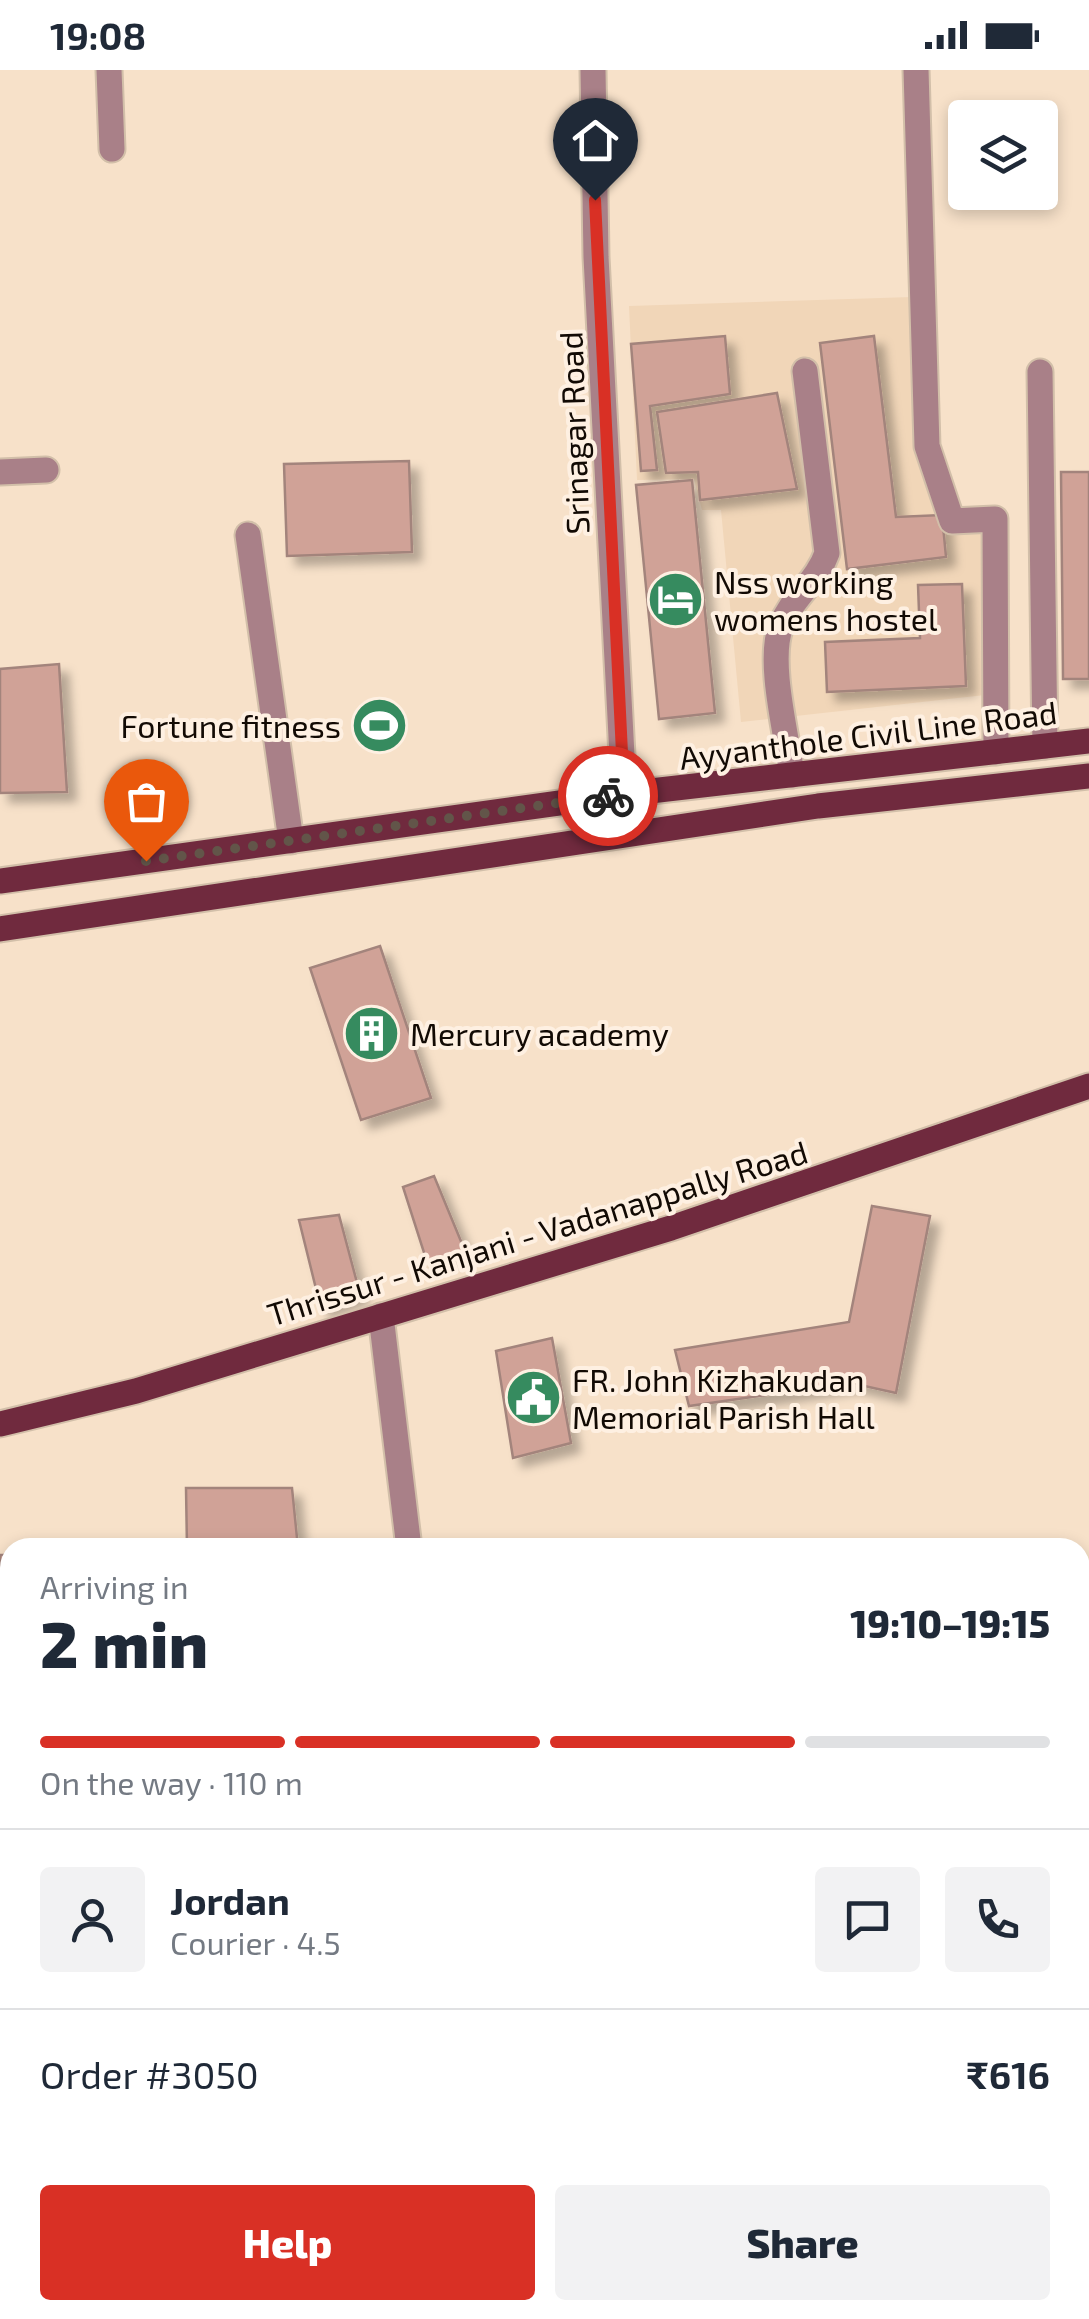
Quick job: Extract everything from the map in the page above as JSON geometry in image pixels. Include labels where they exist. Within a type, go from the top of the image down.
[{"type":"main road","name":"Ayyanthole Civil Line Road","points":[[0,881],[624,794],[1089,741]]},
{"type":"main road","points":[[0,929],[818,806],[1089,776]]},
{"type":"main road","name":"Thrissur - Kanjani - Vadanappally Road","points":[[0,1424],[136,1391],[671,1228],[1089,1086]]},
{"type":"street","points":[[109,70],[112,149]]},
{"type":"street","name":"Srinagar Road","points":[[593,70],[596,257],[624,794]]},
{"type":"street","points":[[916,70],[927,446],[952,522],[995,519],[996,752]]},
{"type":"street","points":[[792,776],[776,654],[780,627],[799,594],[819,575],[827,553],[805,371]]},
{"type":"street","points":[[1040,372],[1045,746]]},
{"type":"street","points":[[0,472],[46,470]]},
{"type":"street","points":[[248,535],[291,840]]},
{"type":"street","points":[[381,1316],[409,1538]]},
{"type":"shaded area","points":[[912,297],[939,503],[982,530],[985,695],[741,722],[721,510],[702,510],[694,479],[637,480],[629,306]]},
{"type":"building","points":[[725,336],[730,394],[650,406],[657,470],[641,471],[631,344]]},
{"type":"building","points":[[874,336],[896,517],[942,515],[946,557],[847,569],[820,343]]},
{"type":"building","points":[[777,393],[797,489],[700,500],[698,472],[666,473],[657,412]]},
{"type":"building","points":[[409,461],[412,552],[287,556],[284,464]]},
{"type":"building","points":[[1061,472],[1089,472],[1089,679],[1063,679]]},
{"type":"building","name":"Nss working womens hostel","points":[[692,480],[715,713],[659,719],[636,485]]},
{"type":"building","points":[[962,584],[966,686],[827,692],[825,642],[920,638],[918,585]]},
{"type":"building","points":[[59,664],[67,792],[0,793],[0,669]]},
{"type":"building","name":"Mercury academy","points":[[380,946],[431,1098],[361,1120],[310,968]]},
{"type":"building","points":[[434,1176],[465,1251],[427,1262],[403,1187]]},
{"type":"building","points":[[872,1206],[930,1216],[896,1393],[851,1383],[689,1406],[675,1350],[849,1322]]},
{"type":"building","points":[[339,1215],[360,1294],[321,1309],[299,1220]]},
{"type":"building","name":"FR. John Kizhakudan Memorial Parish Hall","points":[[552,1338],[571,1443],[513,1458],[496,1351]]},
{"type":"building","points":[[186,1488],[292,1488],[297,1538],[187,1538]]},
{"type":"way so far","points":[[146,861],[608,796]]},
{"type":"place","name":"Nss working womens hostel","points":[[675,599]]},
{"type":"place","name":"Fortune fitness","points":[[380,725]]},
{"type":"place","name":"Mercury academy","points":[[371,1033]]},
{"type":"place","name":"FR. John Kizhakudan Memorial Parish Hall","points":[[533,1397]]},
{"type":"route","points":[[595,200],[624,794],[608,796]]}]
